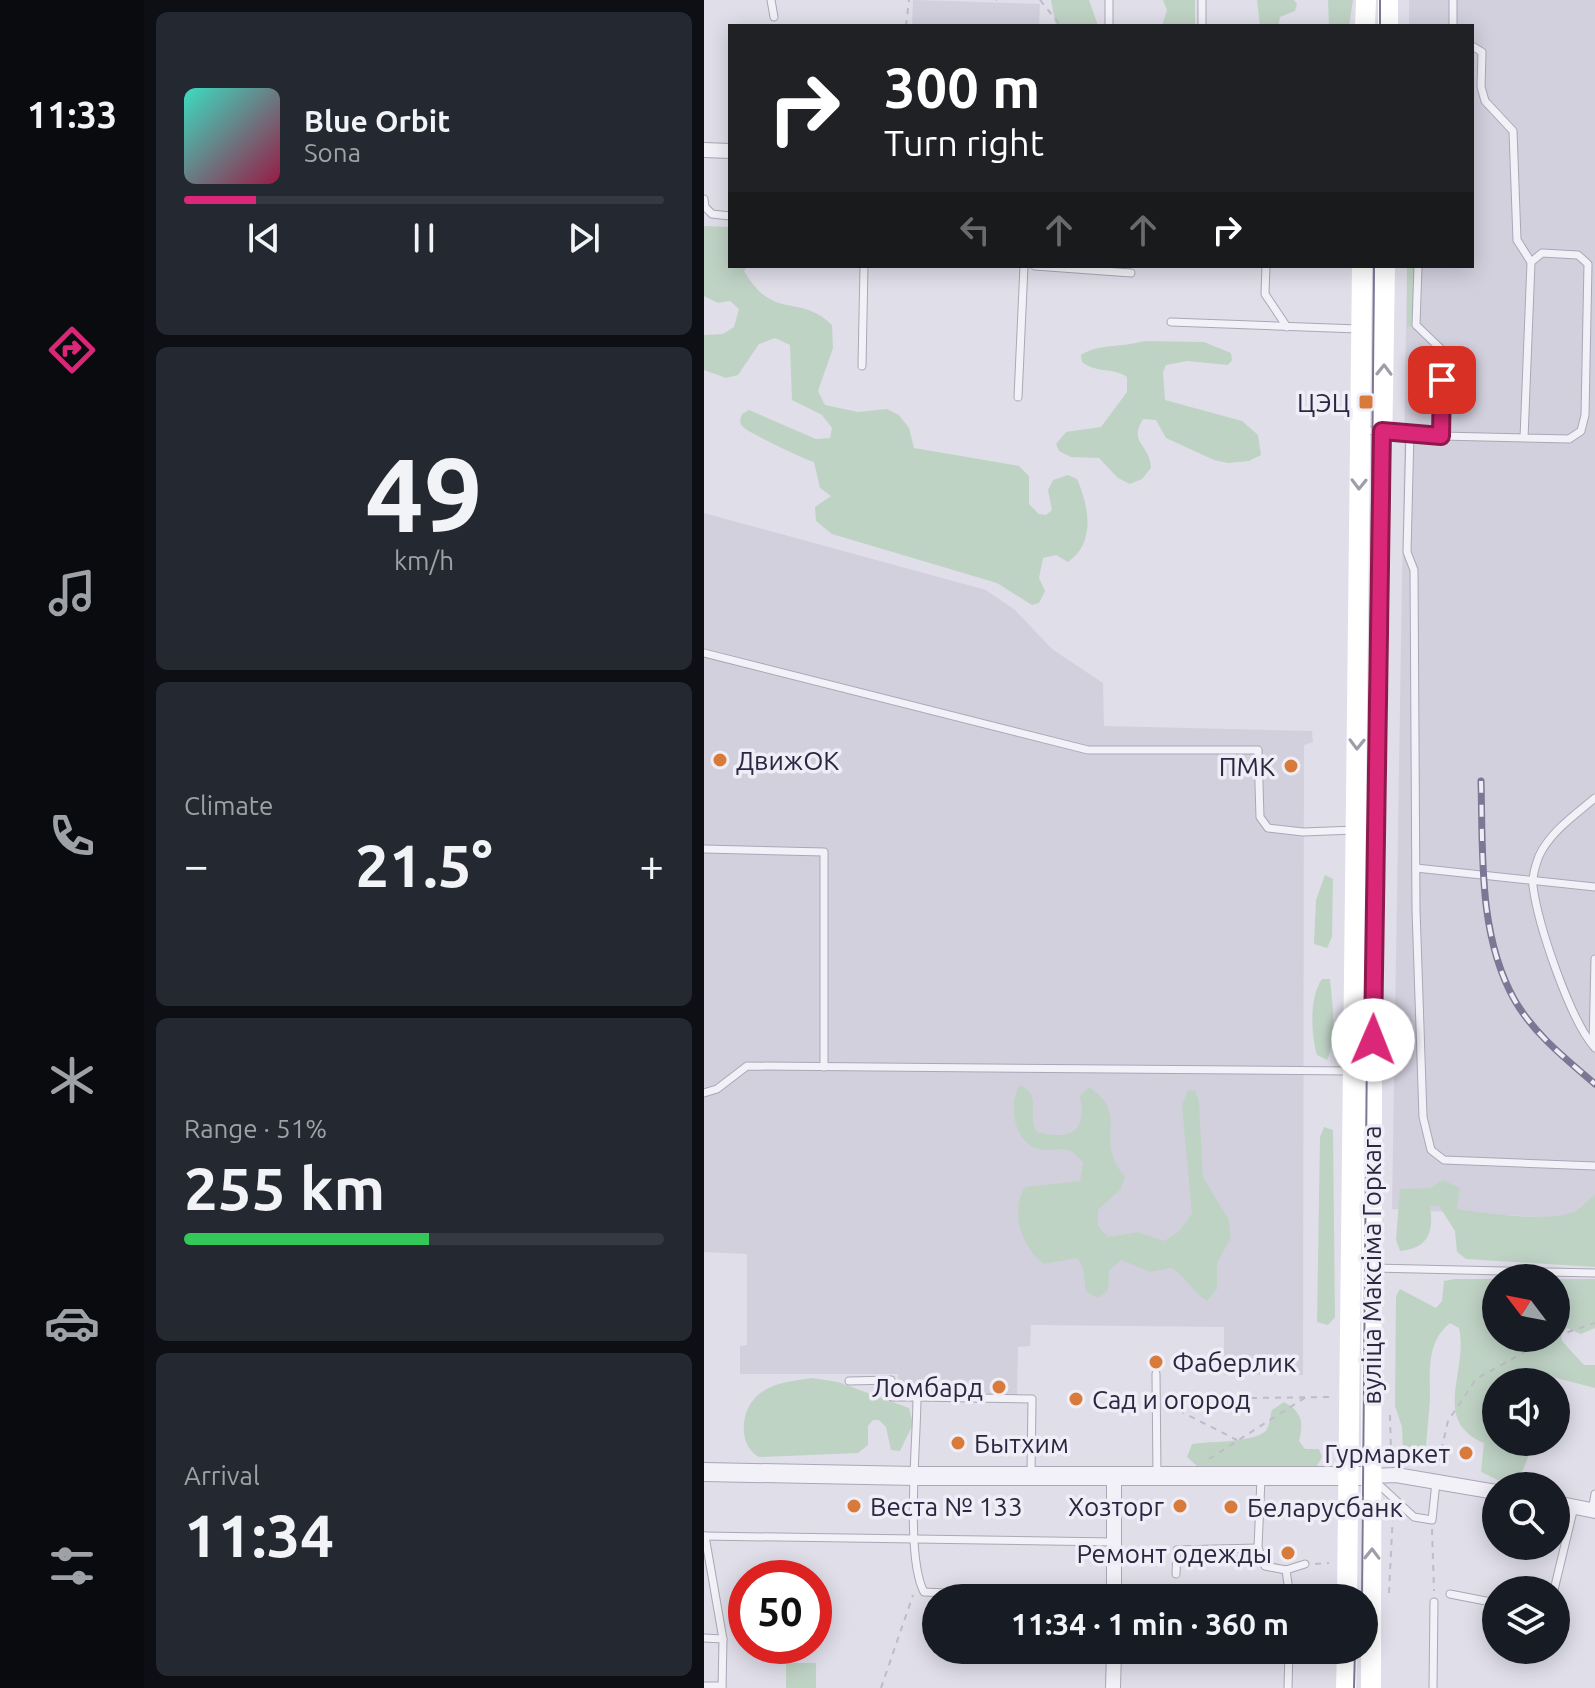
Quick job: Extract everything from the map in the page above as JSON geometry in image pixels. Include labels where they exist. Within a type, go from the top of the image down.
[{"type":"main road","points":[[1365,24],[1366,0]]},
{"type":"main road","points":[[1388,0],[1388,24]]},
{"type":"main road","name":"вуліца Максіма Горкага","points":[[1362,268],[1356,830],[1363,1071]]},
{"type":"main road","name":"вуліца Максіма Горкага","points":[[1347,1584],[1349,1477],[1361,1268],[1363,1071],[1385,268]]},
{"type":"main road","name":"вуліца Максіма Горкага","points":[[1361,1268],[1371,1476],[1371,1688]]},
{"type":"main road","points":[[1346,1688],[1347,1664]]},
{"type":"street","points":[[704,150],[728,151]]},
{"type":"street","points":[[1360,329],[1385,329]]},
{"type":"street","points":[[704,1472],[1157,1478],[1396,1475],[1482,1490]]},
{"type":"street","points":[[1114,1477],[1114,1584]]},
{"type":"street","points":[[1570,1506],[1593,1511]]},
{"type":"street","points":[[1113,1688],[1114,1664]]},
{"type":"lane","points":[[771,0],[774,17]]},
{"type":"lane","points":[[1109,0],[1109,24]]},
{"type":"lane","points":[[1202,0],[1202,24]]},
{"type":"lane","points":[[1453,0],[1453,24]]},
{"type":"lane","points":[[1474,47],[1482,52],[1481,87],[1485,101],[1513,131],[1517,240],[1531,262],[1524,438]]},
{"type":"lane","points":[[704,199],[705,207],[712,214],[728,216]]},
{"type":"lane","points":[[1360,430],[1441,436],[1569,439],[1581,431],[1585,415],[1588,264],[1578,255],[1542,253],[1531,262]]},
{"type":"lane","points":[[862,366],[864,268]]},
{"type":"lane","points":[[1018,397],[1024,268]]},
{"type":"lane","points":[[1062,268],[1131,273]]},
{"type":"lane","points":[[1266,268],[1265,294],[1287,327]]},
{"type":"lane","points":[[1418,268],[1416,325],[1443,351],[1441,436]]},
{"type":"lane","points":[[1171,322],[1360,329]]},
{"type":"lane","points":[[1301,327],[1301,338]]},
{"type":"lane","points":[[1410,432],[1407,552],[1414,570],[1416,868],[1423,1117],[1431,1150],[1444,1160],[1467,1163],[1595,1166]]},
{"type":"lane","points":[[704,653],[1088,750],[1258,750],[1260,817],[1268,828],[1303,832],[1356,830]]},
{"type":"lane","points":[[1594,1047],[1582,1033],[1542,925],[1532,883],[1539,856],[1553,835],[1595,798]]},
{"type":"lane","points":[[704,849],[824,852],[824,1067]]},
{"type":"lane","points":[[1416,868],[1532,883],[1595,887]]},
{"type":"lane","points":[[1594,1047],[1595,959]]},
{"type":"lane","points":[[704,1093],[717,1089],[747,1066],[1363,1071]]},
{"type":"lane","points":[[1361,1268],[1595,1273]]},
{"type":"lane","points":[[1156,1374],[1157,1478]]},
{"type":"lane","points":[[849,1381],[891,1380],[892,1397],[1032,1399],[1031,1477]]},
{"type":"lane","points":[[917,1397],[915,1539],[917,1580],[922,1589]]},
{"type":"lane","points":[[1371,1476],[1414,1517],[1432,1520],[1436,1482]]},
{"type":"lane","points":[[1261,1478],[1258,1548],[1265,1566],[1286,1570],[1305,1564]]},
{"type":"lane","points":[[1593,1511],[1595,1494]]},
{"type":"lane","points":[[1557,1576],[1574,1507]]},
{"type":"lane","points":[[704,1686],[722,1687],[723,1639],[705,1536],[1114,1542]]},
{"type":"lane","points":[[1176,1574],[1177,1550],[1258,1548]]},
{"type":"lane","points":[[1286,1570],[1288,1584]]},
{"type":"lane","points":[[1450,1594],[1482,1600]]},
{"type":"lane","points":[[1433,1688],[1434,1602]]},
{"type":"lane","points":[[704,1638],[723,1639]]},
{"type":"lane","points":[[1288,1688],[1289,1664]]},
{"type":"path","points":[[906,24],[909,0]]},
{"type":"path","points":[[1040,0],[1059,24]]},
{"type":"path","points":[[1570,1331],[1595,1323]]},
{"type":"path","points":[[1397,1454],[1439,1460],[1448,1421],[1476,1379],[1525,1352]]},
{"type":"path","points":[[1205,1461],[1306,1397]]},
{"type":"path","points":[[1156,1399],[1338,1397]]},
{"type":"path","points":[[1156,1399],[1238,1440]]},
{"type":"path","points":[[1389,1593],[1394,1498]]},
{"type":"path","points":[[1432,1520],[1434,1602]]},
{"type":"path","points":[[1305,1564],[1329,1563]]},
{"type":"path","points":[[1172,1584],[1176,1574]]},
{"type":"path","points":[[881,1688],[917,1580]]},
{"type":"shaded area","points":[[913,0],[1040,4],[1039,24],[912,24]]},
{"type":"shaded area","points":[[1409,0],[1595,0],[1595,1220],[1392,1209],[1407,268],[1474,268],[1474,24],[1409,24]]},
{"type":"shaded area","points":[[704,513],[986,590],[1015,610],[1052,649],[1103,683],[1104,726],[1312,731],[1313,742],[1304,745],[1303,1375],[1224,1375],[1224,1327],[1035,1325],[1031,1325],[1030,1346],[1018,1347],[1017,1395],[898,1394],[898,1374],[740,1374],[740,1346],[747,1345],[747,1254],[704,1252]]},
{"type":"green space","points":[[1051,0],[1089,0],[1097,24],[1056,24]]},
{"type":"green space","points":[[1163,0],[1195,0],[1195,24],[1163,24],[1167,10]]},
{"type":"green space","points":[[1257,0],[1294,0],[1297,4],[1295,11],[1280,17],[1278,24],[1260,24]]},
{"type":"green space","points":[[1328,0],[1353,0],[1349,24],[1329,24]]},
{"type":"green space","points":[[704,226],[728,227],[728,268],[746,268],[744,271],[755,287],[766,297],[820,315],[832,325],[833,348],[818,391],[825,405],[858,412],[887,409],[899,415],[909,428],[914,448],[1019,466],[1029,476],[1029,504],[1039,514],[1046,515],[1052,510],[1048,490],[1053,480],[1068,475],[1077,479],[1087,512],[1088,524],[1083,545],[1068,562],[1056,555],[1043,558],[1039,578],[1045,591],[1039,603],[1032,605],[997,583],[832,534],[816,521],[815,507],[831,496],[820,488],[814,462],[755,435],[740,422],[742,414],[749,410],[816,439],[830,438],[832,428],[822,415],[792,400],[790,345],[775,338],[759,344],[738,375],[726,378],[704,370],[704,335],[723,334],[734,327],[739,309],[730,301],[718,303],[704,296]]},
{"type":"green space","points":[[1407,268],[1415,268],[1413,326],[1407,327]]},
{"type":"green space","points":[[1144,341],[1204,342],[1231,353],[1232,360],[1228,365],[1187,361],[1166,365],[1163,372],[1165,400],[1242,421],[1258,435],[1261,455],[1249,461],[1228,463],[1214,460],[1166,438],[1156,420],[1143,419],[1138,433],[1151,468],[1142,479],[1130,484],[1118,478],[1099,458],[1071,457],[1059,451],[1056,444],[1066,432],[1101,427],[1127,392],[1127,377],[1088,366],[1082,362],[1081,355],[1096,349]]},
{"type":"green space","points":[[1325,875],[1333,879],[1332,937],[1327,948],[1314,944],[1316,900]]},
{"type":"green space","points":[[1322,979],[1330,979],[1333,1009],[1332,1041],[1327,1060],[1317,1055],[1313,1037],[1313,1006]]},
{"type":"green space","points":[[1020,1085],[1031,1094],[1037,1132],[1049,1134],[1074,1131],[1081,1119],[1080,1096],[1089,1087],[1102,1098],[1111,1118],[1112,1150],[1125,1177],[1120,1190],[1098,1210],[1098,1226],[1108,1237],[1138,1232],[1164,1241],[1178,1232],[1192,1214],[1182,1106],[1187,1091],[1195,1090],[1199,1101],[1203,1177],[1229,1220],[1231,1238],[1217,1263],[1217,1289],[1207,1301],[1172,1268],[1150,1272],[1121,1260],[1109,1271],[1108,1291],[1097,1298],[1086,1291],[1078,1258],[1044,1264],[1036,1257],[1024,1239],[1018,1218],[1020,1197],[1025,1187],[1080,1181],[1083,1163],[1066,1150],[1038,1149],[1023,1139],[1014,1111]]},
{"type":"green space","points":[[1324,1127],[1333,1130],[1335,1317],[1328,1325],[1317,1322],[1320,1137]]},
{"type":"green space","points":[[1443,1180],[1460,1188],[1457,1209],[1514,1216],[1545,1217],[1571,1213],[1595,1194],[1595,1267],[1466,1259],[1457,1252],[1455,1231],[1439,1206],[1430,1206],[1430,1231],[1423,1243],[1400,1251],[1396,1240],[1400,1189],[1430,1188]]},
{"type":"green space","points":[[1482,1279],[1482,1352],[1570,1350],[1584,1365],[1595,1365],[1595,1388],[1570,1382],[1570,1368],[1482,1368],[1482,1442],[1468,1433],[1459,1421],[1455,1408],[1461,1344],[1459,1328],[1450,1323],[1437,1339],[1431,1358],[1426,1446],[1419,1453],[1403,1451],[1402,1427],[1395,1406],[1396,1296],[1400,1289],[1436,1308],[1442,1301],[1444,1281]]},
{"type":"green space","points":[[1570,1279],[1595,1279],[1595,1328],[1581,1334],[1570,1329]]},
{"type":"green space","points":[[812,1378],[838,1382],[909,1408],[913,1424],[900,1451],[891,1450],[886,1427],[879,1420],[873,1420],[868,1426],[868,1445],[858,1453],[759,1457],[752,1452],[747,1445],[744,1428],[751,1402],[776,1385]]},
{"type":"green space","points":[[1284,1402],[1300,1418],[1299,1441],[1305,1449],[1319,1449],[1322,1457],[1316,1468],[1199,1468],[1187,1457],[1192,1444],[1244,1439],[1262,1434],[1268,1427],[1272,1410]]},
{"type":"green space","points":[[1483,1456],[1528,1456],[1521,1472],[1481,1472]]},
{"type":"green space","points":[[786,1664],[816,1664],[816,1688],[786,1688]]},
{"type":"tram line","points":[[1380,0],[1380,24]]},
{"type":"tram line","points":[[1362,1584],[1374,268]]},
{"type":"tram line","points":[[1354,1688],[1355,1664]]},
{"type":"railway","points":[[1481,781],[1485,893],[1488,920],[1502,974],[1514,999],[1531,1023],[1595,1084]]},
{"type":"place","name":"ЦЭЦ","points":[[1366,402]]},
{"type":"place","name":"ДвижОК","points":[[720,760]]},
{"type":"place","name":"ПМК","points":[[1291,766]]},
{"type":"place","name":"Фаберлик","points":[[1156,1362]]},
{"type":"place","name":"Ломбард","points":[[999,1387]]},
{"type":"place","name":"Сад и огород","points":[[1076,1399]]},
{"type":"place","name":"Бытхим","points":[[958,1443]]},
{"type":"place","name":"Гурмаркет","points":[[1466,1453]]},
{"type":"place","name":"Веста № 133","points":[[854,1506]]},
{"type":"place","name":"Хозторг","points":[[1180,1506]]},
{"type":"place","name":"Беларусбанк","points":[[1231,1507]]},
{"type":"place","name":"Ремонт одежды","points":[[1288,1553]]},
{"type":"route","points":[[1373,1040],[1382,431],[1441,436],[1442,380]]}]
